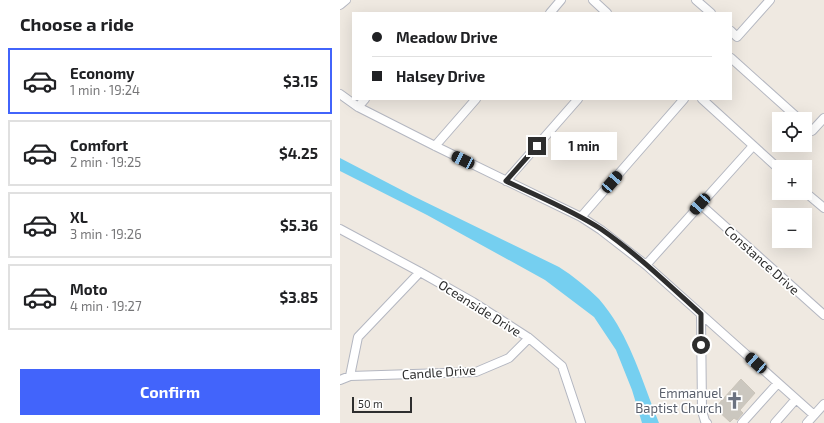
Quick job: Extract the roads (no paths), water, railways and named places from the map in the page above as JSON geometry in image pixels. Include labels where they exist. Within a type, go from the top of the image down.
[{"type":"street","points":[[340,5],[346,0]]},
{"type":"street","points":[[551,12],[561,0]]},
{"type":"street","points":[[593,0],[606,12]]},
{"type":"street","points":[[696,0],[710,12]]},
{"type":"street","points":[[734,34],[770,0]]},
{"type":"street","points":[[732,59],[791,112]]},
{"type":"street","points":[[340,94],[358,107],[581,217],[601,230],[646,265],[814,416]]},
{"type":"street","points":[[358,107],[364,100]]},
{"type":"street","points":[[435,146],[475,100]]},
{"type":"street","points":[[506,181],[577,100]]},
{"type":"street","points":[[581,217],[683,100]]},
{"type":"street","points":[[703,100],[772,163]]},
{"type":"street","points":[[812,131],[824,118]]},
{"type":"street","points":[[646,265],[753,146]]},
{"type":"street","points":[[812,198],[824,208]]},
{"type":"street","name":"Constance Drive","points":[[700,204],[824,315]]},
{"type":"street","name":"Oceanside Drive","points":[[342,233],[420,272],[473,302],[529,338],[562,366],[581,423]]},
{"type":"street","points":[[350,376],[358,337],[420,272]]},
{"type":"street","points":[[701,314],[702,410],[706,423]]},
{"type":"street","name":"Candle Drive","points":[[340,380],[350,376],[476,372],[509,358],[529,338]]},
{"type":"street","points":[[742,423],[778,383]]},
{"type":"street","points":[[775,423],[796,399]]},
{"type":"street","points":[[807,423],[824,404]]},
{"type":"water","points":[[340,158],[413,196],[559,267],[585,286],[604,305],[624,336],[635,360],[659,423],[642,423],[632,390],[616,350],[594,317],[545,280],[427,215],[340,171]]},
{"type":"place","name":"Emmanuel Baptist Church","points":[[735,400]]}]
